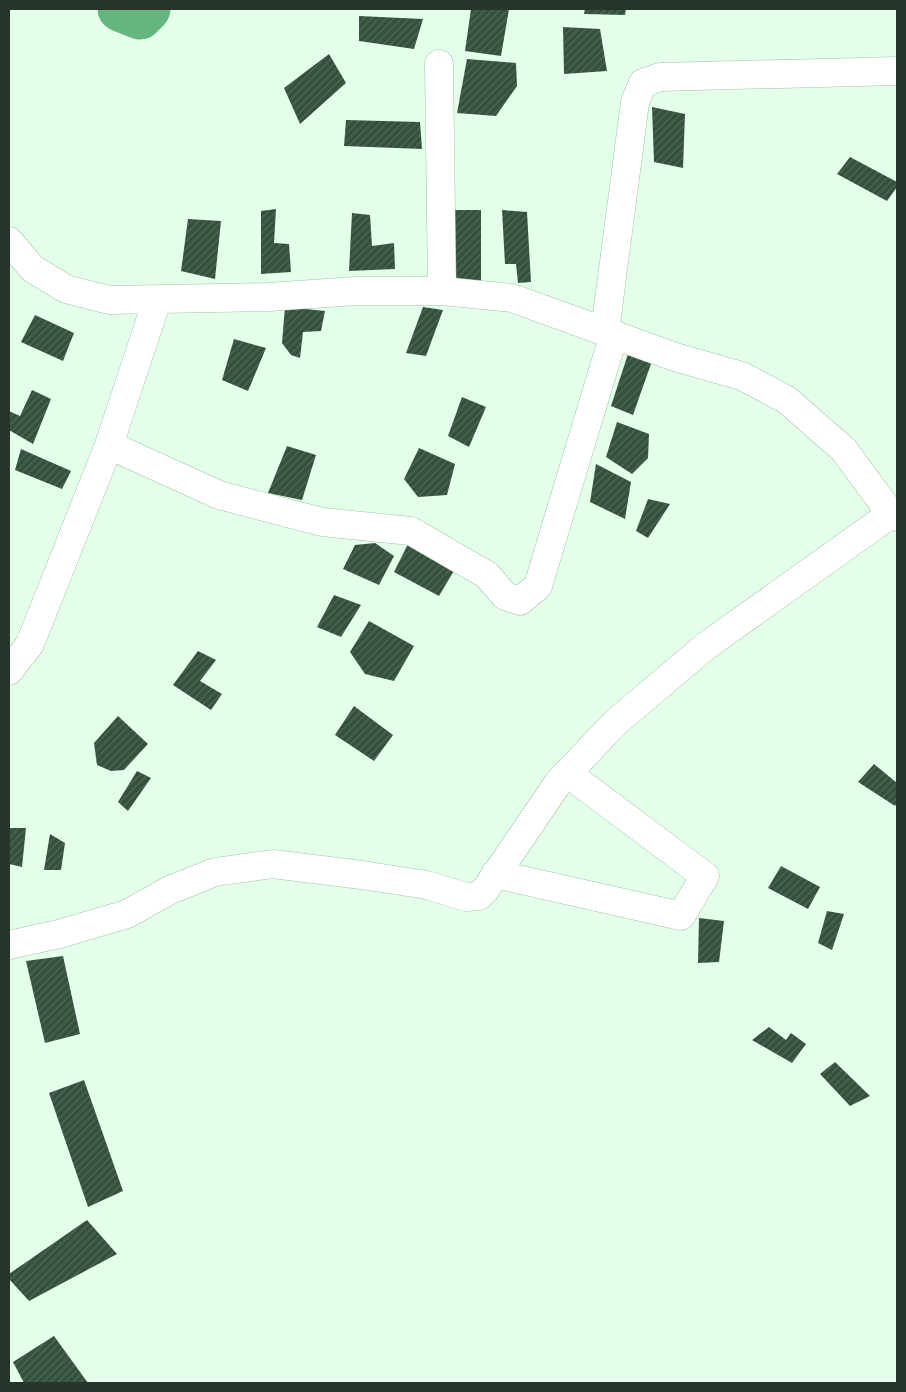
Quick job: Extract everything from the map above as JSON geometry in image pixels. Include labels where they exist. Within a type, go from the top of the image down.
[{"type":"street","points":[[439,64],[442,291]]},
{"type":"street","points":[[109,445],[218,495],[322,522],[411,531],[487,575],[505,596],[520,601],[538,586],[609,332],[635,102],[643,82],[660,77],[897,71]]},
{"type":"street","points":[[9,241],[33,269],[66,289],[109,300],[269,297],[355,291],[442,291],[512,298],[675,357],[742,376],[787,400],[844,450],[894,515],[706,646],[616,722],[558,783],[486,889],[479,896],[466,897],[427,885],[273,864],[215,872],[170,890],[127,914],[59,934],[9,945]]},
{"type":"street","points":[[9,671],[30,644],[109,445],[157,300]]},
{"type":"street","points":[[495,874],[681,916],[705,876],[567,773]]},
{"type":"building","points":[[471,9],[509,9],[501,56],[465,51]]},
{"type":"building","points":[[585,9],[626,9],[625,15],[584,14]]},
{"type":"building","points":[[359,16],[423,19],[414,49],[359,41]]},
{"type":"building","points":[[563,27],[600,29],[607,71],[564,74]]},
{"type":"building","points":[[329,54],[346,83],[300,124],[284,88]]},
{"type":"building","points":[[467,59],[516,63],[517,86],[496,116],[457,113]]},
{"type":"building","points":[[652,107],[685,114],[683,168],[654,162]]},
{"type":"building","points":[[346,120],[420,122],[422,149],[344,146]]},
{"type":"building","points":[[850,157],[897,182],[897,187],[887,201],[837,174]]},
{"type":"building","points":[[276,209],[274,243],[289,244],[291,272],[261,274],[261,211]]},
{"type":"building","points":[[453,210],[481,210],[481,283],[452,279]]},
{"type":"building","points":[[502,210],[527,212],[531,282],[518,283],[516,264],[505,264]]},
{"type":"building","points":[[352,213],[370,215],[372,246],[394,243],[395,269],[349,271]]},
{"type":"building","points":[[188,219],[221,221],[215,279],[181,271]]},
{"type":"building","points":[[285,307],[325,311],[321,331],[303,332],[300,358],[291,355],[282,343]]},
{"type":"building","points":[[423,307],[443,310],[426,356],[406,353]]},
{"type":"building","points":[[35,315],[74,333],[63,361],[21,342]]},
{"type":"building","points":[[234,339],[266,348],[248,391],[222,380]]},
{"type":"building","points":[[628,354],[652,361],[633,415],[611,406]]},
{"type":"building","points":[[32,390],[51,399],[33,444],[9,430],[9,411],[20,416]]},
{"type":"building","points":[[462,397],[486,407],[469,447],[448,436]]},
{"type":"building","points":[[617,422],[649,434],[648,458],[632,474],[606,457]]},
{"type":"building","points":[[287,446],[316,455],[302,500],[268,493]]},
{"type":"building","points":[[419,448],[455,464],[447,495],[418,497],[404,479]]},
{"type":"building","points":[[21,449],[71,471],[62,489],[15,470]]},
{"type":"building","points":[[596,464],[631,482],[625,519],[590,502]]},
{"type":"building","points":[[648,499],[670,504],[648,538],[636,531]]},
{"type":"building","points":[[375,543],[394,556],[379,585],[343,569],[355,545]]},
{"type":"building","points":[[408,544],[455,569],[439,596],[394,572]]},
{"type":"building","points":[[334,595],[361,605],[341,637],[317,627]]},
{"type":"building","points":[[369,621],[414,646],[394,681],[365,674],[350,652]]},
{"type":"building","points":[[198,651],[216,660],[200,681],[222,694],[211,710],[173,685]]},
{"type":"building","points":[[354,706],[393,735],[374,761],[335,735]]},
{"type":"building","points":[[118,716],[148,744],[124,770],[111,771],[97,765],[94,743]]},
{"type":"building","points":[[874,764],[897,783],[897,802],[895,806],[858,782]]},
{"type":"building","points":[[137,771],[151,778],[128,811],[118,802]]},
{"type":"building","points":[[9,828],[26,828],[22,867],[9,864]]},
{"type":"building","points":[[50,834],[65,843],[61,870],[44,870]]},
{"type":"building","points":[[781,866],[820,887],[808,909],[768,888]]},
{"type":"building","points":[[827,911],[844,914],[832,950],[818,943]]},
{"type":"building","points":[[699,918],[724,921],[719,962],[698,963]]},
{"type":"building","points":[[63,956],[80,1034],[45,1043],[26,961]]},
{"type":"building","points":[[769,1027],[786,1040],[791,1033],[806,1044],[792,1063],[752,1040]]},
{"type":"building","points":[[835,1062],[870,1096],[850,1106],[820,1074]]},
{"type":"building","points":[[84,1080],[123,1191],[88,1207],[49,1093]]},
{"type":"building","points":[[87,1220],[117,1254],[29,1301],[9,1279],[9,1274]]},
{"type":"building","points":[[54,1336],[88,1383],[24,1383],[13,1362]]},
{"type":"waterway","points":[[120,9],[140,17],[148,9]]}]
